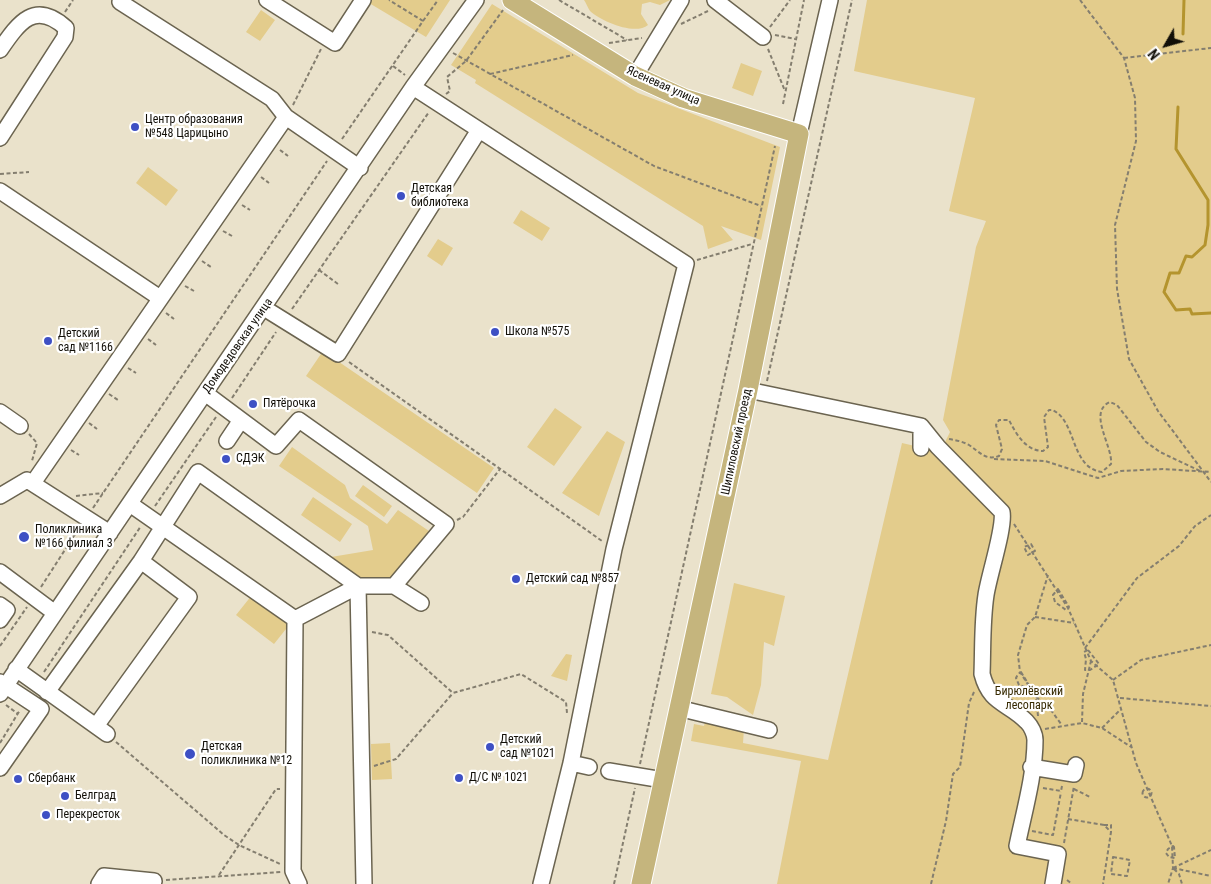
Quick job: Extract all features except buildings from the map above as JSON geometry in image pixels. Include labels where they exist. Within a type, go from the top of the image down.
[{"type":"main road","name":"Ясеневая улица","points":[[508,4],[635,76],[683,98],[800,134]]},
{"type":"main road","name":"Шипиловский проезд","points":[[641,884],[678,708],[756,391],[800,134]]},
{"type":"street","points":[[267,0],[335,43],[363,0]]},
{"type":"street","name":"Домодедовская улица","points":[[2,687],[130,504],[360,168],[413,87],[476,0]]},
{"type":"street","points":[[635,76],[681,0]]},
{"type":"street","points":[[715,0],[763,37]]},
{"type":"street","name":"Шипиловский проезд","points":[[800,134],[830,0]]},
{"type":"street","points":[[120,2],[272,99],[286,117],[360,168]]},
{"type":"street","points":[[0,50],[24,15],[34,10],[45,11],[59,20],[66,28],[65,37],[0,138]]},
{"type":"street","points":[[413,87],[686,264],[614,549],[571,762],[541,884]]},
{"type":"street","points":[[0,496],[30,482],[286,117]]},
{"type":"street","points":[[264,308],[338,354],[480,130]]},
{"type":"street","points":[[0,191],[160,298]]},
{"type":"street","points":[[756,391],[921,426],[944,439]]},
{"type":"street","points":[[205,393],[276,446],[299,420],[446,524],[394,586]]},
{"type":"street","points":[[0,412],[20,426]]},
{"type":"street","points":[[227,441],[241,420]]},
{"type":"street","points":[[921,426],[921,448]]},
{"type":"street","points":[[921,426],[938,447],[1002,512],[1004,520],[991,564],[985,597],[982,674],[985,685],[991,695],[1034,729],[1035,739],[1017,846],[1058,854],[1053,884]]},
{"type":"street","points":[[41,688],[141,561],[198,472],[358,586]]},
{"type":"street","points":[[30,482],[110,533]]},
{"type":"street","points":[[130,504],[294,619]]},
{"type":"street","points":[[16,669],[101,730],[190,597],[141,561]]},
{"type":"street","points":[[0,572],[55,613]]},
{"type":"street","points":[[358,586],[364,884]]},
{"type":"street","points":[[294,619],[358,586],[394,586],[421,602]]},
{"type":"street","points":[[0,605],[7,610],[0,620]]},
{"type":"street","points":[[294,619],[296,877]]},
{"type":"street","points":[[0,768],[41,709],[2,687]]},
{"type":"street","points":[[678,708],[769,730]]},
{"type":"street","points":[[571,762],[589,767]]},
{"type":"street","points":[[1031,766],[1074,774],[1076,766]]},
{"type":"street","points":[[610,771],[663,780]]},
{"type":"street","points":[[99,884],[104,876],[154,883]]},
{"type":"path","points":[[59,20],[73,0]]},
{"type":"path","points":[[389,0],[423,21]]},
{"type":"path","points":[[0,646],[334,150],[438,0]]},
{"type":"path","points":[[559,0],[627,40]]},
{"type":"path","points":[[790,0],[766,33],[795,39]]},
{"type":"path","points":[[783,104],[804,0]]},
{"type":"path","points":[[756,391],[852,0]]},
{"type":"path","points":[[1080,0],[1124,58],[1135,98],[1136,141],[1115,225],[1117,289],[1128,359],[1158,411],[1211,482]]},
{"type":"path","points":[[41,688],[148,517],[220,412],[225,408],[436,102],[450,92],[447,77],[466,61],[508,4]]},
{"type":"path","points":[[763,37],[785,90]]},
{"type":"path","points":[[286,117],[327,38]]},
{"type":"path","points":[[1124,58],[1211,48]]},
{"type":"path","points":[[453,53],[489,75],[654,166],[761,206]]},
{"type":"path","points":[[489,75],[573,54]]},
{"type":"path","points":[[614,884],[752,244],[775,146]]},
{"type":"path","points":[[0,174],[29,172]]},
{"type":"path","points":[[686,264],[752,244]]},
{"type":"path","points":[[319,270],[338,284]]},
{"type":"path","points":[[338,354],[614,549]]},
{"type":"path","points":[[992,458],[999,456],[1002,449],[996,425],[999,420],[1004,418],[1009,420],[1016,433],[1034,451],[1043,451],[1048,446],[1044,417],[1049,410],[1052,410],[1061,416],[1085,466],[1093,471],[1102,472],[1111,464],[1112,456],[1100,418],[1100,410],[1103,405],[1110,402],[1117,405],[1146,442],[1160,452],[1202,472]]},
{"type":"path","points":[[20,426],[37,442],[30,482]]},
{"type":"path","points":[[944,439],[968,444],[985,457],[1045,461],[1098,478],[1121,471],[1163,468],[1211,472]]},
{"type":"path","points":[[446,524],[463,517],[500,469]]},
{"type":"path","points":[[75,496],[103,493]]},
{"type":"path","points":[[1002,512],[1011,520],[1029,544],[1068,608],[1091,661],[1113,680],[1120,698],[1131,747],[1172,846],[1173,868],[1168,884]]},
{"type":"path","points":[[1087,670],[1085,670],[1086,659],[1084,652],[1137,578],[1179,546],[1195,526],[1211,515]]},
{"type":"path","points":[[1029,544],[1024,547],[1028,555],[1033,552]]},
{"type":"path","points":[[1048,575],[1035,617],[1027,625],[1020,646],[1018,663],[1020,672],[1029,685],[1027,686],[1036,697],[1048,706],[1061,725]]},
{"type":"path","points":[[1057,590],[1053,595],[1054,602],[1062,609],[1068,608]]},
{"type":"path","points":[[1035,617],[1074,623]]},
{"type":"path","points":[[360,628],[388,635],[453,693]]},
{"type":"path","points":[[1113,680],[1141,660],[1211,646]]},
{"type":"path","points":[[1086,649],[1100,664],[1098,666]]},
{"type":"path","points":[[1082,723],[1087,670],[1091,661]]},
{"type":"path","points":[[1087,670],[1098,666]]},
{"type":"path","points":[[1020,672],[1017,675],[1017,682],[1022,687],[1027,686]]},
{"type":"path","points":[[363,769],[396,759],[453,693],[521,674],[566,702],[567,719]]},
{"type":"path","points":[[931,884],[946,821],[953,774],[960,767],[969,703],[982,674]]},
{"type":"path","points":[[1036,697],[1039,709],[1034,729],[1040,730],[1082,723],[1102,728],[1131,747]]},
{"type":"path","points":[[1120,698],[1211,706]]},
{"type":"path","points":[[0,743],[26,699]]},
{"type":"path","points":[[0,700],[18,714]]},
{"type":"path","points":[[1102,728],[1121,709]]},
{"type":"path","points":[[101,730],[224,835],[296,877]]},
{"type":"path","points":[[1020,829],[1053,835],[1062,784],[1074,786],[1062,850]]},
{"type":"path","points":[[1043,788],[1061,791]]},
{"type":"path","points":[[1148,788],[1142,790],[1146,798],[1151,796]]},
{"type":"path","points":[[219,875],[276,789],[294,791]]},
{"type":"path","points":[[1073,789],[1090,797]]},
{"type":"path","points":[[1068,819],[1111,825],[1103,884]]},
{"type":"path","points":[[1104,825],[1111,832]]},
{"type":"path","points":[[1172,846],[1166,853],[1174,858]]},
{"type":"path","points":[[1173,868],[1211,850]]},
{"type":"path","points":[[1114,857],[1130,860],[1127,876],[1111,874],[1112,866],[1114,857]]},
{"type":"path","points":[[1106,864],[1112,866]]},
{"type":"path","points":[[1173,868],[1211,876]]},
{"type":"path","points":[[1173,868],[1179,874],[1182,884]]},
{"type":"path","points":[[154,883],[219,875],[296,877]]},
{"type":"green space","points":[[364,0],[450,0],[426,37]]},
{"type":"green space","points":[[584,0],[670,0],[660,5],[650,2],[642,4],[641,14],[648,25],[635,29],[618,26],[602,19],[590,11]]},
{"type":"green space","name":"Бирюлёвский лесопарк","points":[[867,0],[1211,0],[1211,884],[777,884],[801,761],[691,741],[694,724],[704,726],[705,722],[744,729],[743,743],[828,760],[902,443],[932,450],[943,446],[950,432],[943,420],[976,247],[986,221],[949,211],[975,98],[854,71]]},
{"type":"green space","points":[[492,4],[638,93],[780,147],[761,240],[721,226],[733,240],[708,249],[703,226],[475,83],[476,80],[451,65]]},
{"type":"green space","points":[[261,10],[275,20],[260,41],[246,32]]},
{"type":"green space","points":[[741,63],[762,71],[753,96],[732,88]]},
{"type":"green space","points":[[148,167],[178,190],[166,206],[136,183]]},
{"type":"green space","points":[[521,210],[550,228],[542,241],[513,223]]},
{"type":"green space","points":[[438,239],[453,248],[442,266],[427,256]]},
{"type":"green space","points":[[323,351],[494,468],[477,493],[306,376]]},
{"type":"green space","points":[[555,408],[582,427],[554,466],[527,447]]},
{"type":"green space","points":[[607,431],[625,442],[599,516],[562,493]]},
{"type":"green space","points":[[292,447],[345,485],[350,498],[387,524],[398,510],[429,531],[394,579],[360,581],[331,557],[373,550],[368,526],[279,466]]},
{"type":"green space","points":[[363,485],[392,506],[384,517],[355,496]]},
{"type":"green space","points":[[313,497],[352,524],[340,542],[301,515]]},
{"type":"green space","points":[[734,583],[785,596],[774,646],[764,642],[761,685],[753,715],[727,697],[711,694]]},
{"type":"green space","points":[[252,595],[290,624],[274,644],[236,615]]},
{"type":"green space","points":[[566,654],[572,655],[567,681],[551,676]]},
{"type":"green space","points":[[390,743],[392,779],[372,780],[371,744]]},
{"type":"waterway","points":[[1183,34],[1184,0]]},
{"type":"waterway","points":[[1178,107],[1176,149],[1208,200],[1208,225],[1205,245],[1192,257],[1186,256],[1179,273],[1170,273],[1164,292],[1176,310],[1190,309],[1192,314],[1211,313]]},
{"type":"place","name":"Центр образования №548 Царицыно","points":[[135,127]]},
{"type":"place","name":"Детская библиотека","points":[[401,196]]},
{"type":"place","name":"Школа №575","points":[[495,332]]},
{"type":"place","name":"Детский сад №1166","points":[[48,341]]},
{"type":"place","name":"Пятёрочка","points":[[253,404]]},
{"type":"place","name":"СДЭК","points":[[226,459]]},
{"type":"place","name":"Поликлиника №166 филиал 3","points":[[24,537]]},
{"type":"place","name":"Детский сад №857","points":[[516,579]]},
{"type":"place","name":"Детский сад №1021","points":[[490,747]]},
{"type":"place","name":"Детская поликлиника №12","points":[[190,754]]},
{"type":"place","name":"Д/C № 1021","points":[[459,778]]},
{"type":"place","name":"Сбербанк","points":[[18,779]]},
{"type":"place","name":"Белград","points":[[65,796]]},
{"type":"place","name":"Перекресток","points":[[46,815]]}]
